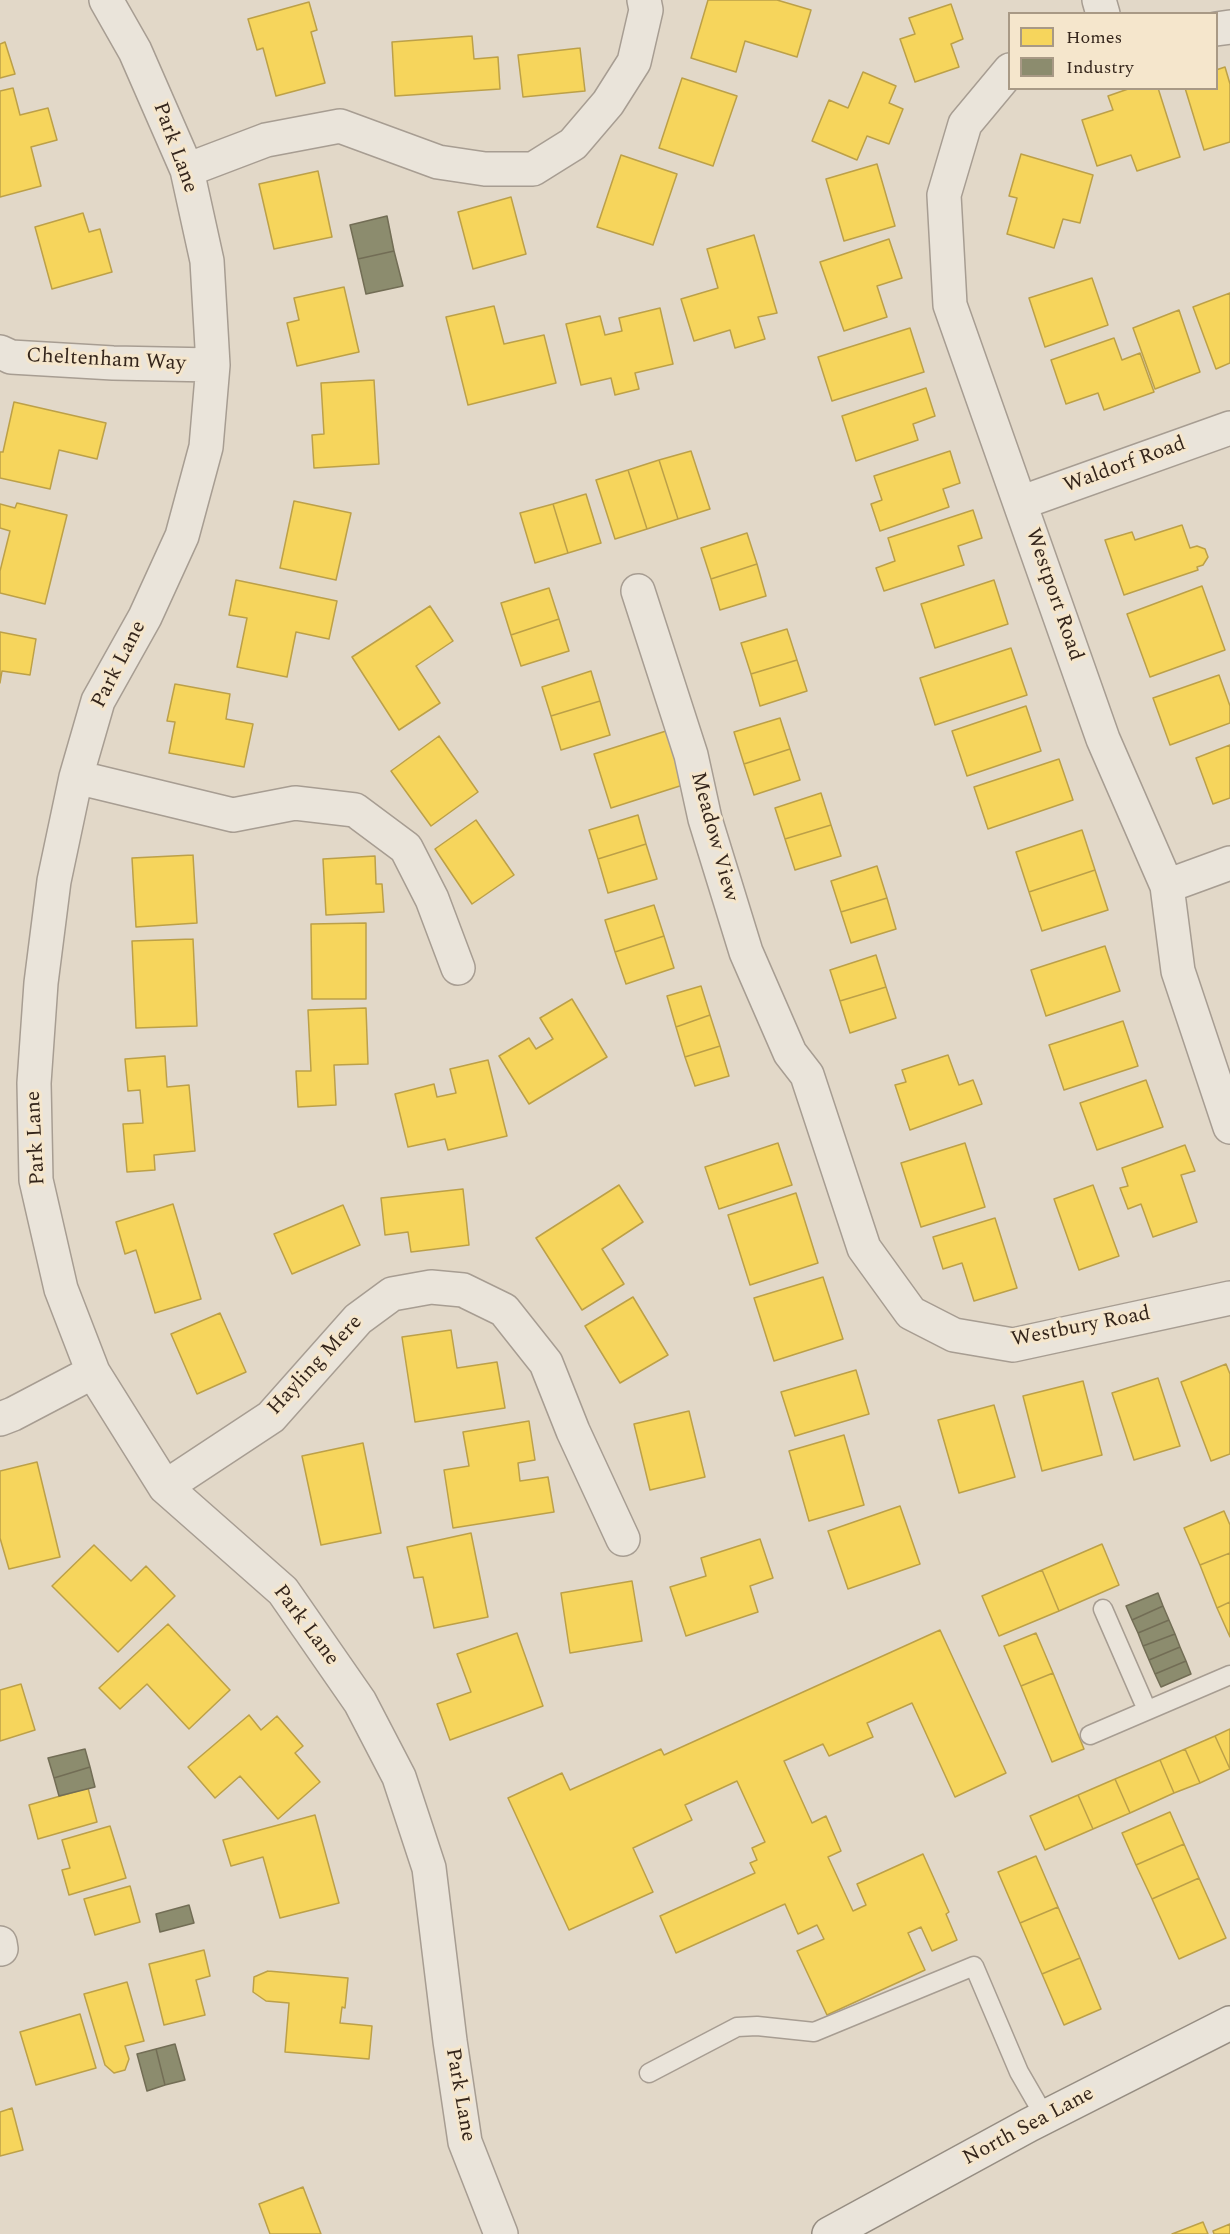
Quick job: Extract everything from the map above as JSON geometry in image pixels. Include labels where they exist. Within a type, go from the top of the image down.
[{"type":"street","name":"Park Lane","points":[[106,0],[135,51],[187,170],[207,261],[213,365],[206,447],[182,536],[145,618],[98,701],[75,777],[54,881],[41,983],[34,1083],[36,1180],[61,1289],[93,1372],[165,1487],[283,1591],[360,1702],[399,1777],[429,1868],[465,2142],[501,2234]]},
{"type":"street","points":[[187,170],[266,140],[340,126],[438,162],[485,169],[532,169],[573,144],[608,103],[634,62],[646,10],[644,0]]},
{"type":"street","name":"Westport Road","points":[[1008,72],[965,124],[944,195],[950,305],[1103,738],[1167,886],[1178,971],[1230,1127]]},
{"type":"street","name":"Cheltenham Way","points":[[0,352],[11,357],[113,363],[213,365]]},
{"type":"street","name":"Waldorf Road","points":[[1020,503],[1230,428]]},
{"type":"street","name":"Meadow View","points":[[638,591],[691,755],[705,819],[746,952],[790,1053],[807,1075]]},
{"type":"street","points":[[75,777],[233,815],[296,803],[355,810],[406,848],[432,899],[458,968]]},
{"type":"street","points":[[1167,886],[1230,863]]},
{"type":"street","name":"Westbury Road","points":[[807,1075],[864,1248],[910,1313],[954,1335],[1013,1345],[1230,1298]]},
{"type":"street","name":"Hayling Mere","points":[[165,1487],[271,1417],[358,1319],[392,1294],[431,1287],[463,1290],[504,1310],[546,1363],[573,1431],[623,1539]]},
{"type":"street","points":[[0,1419],[93,1372]]},
{"type":"street","name":"North Sea Lane","points":[[829,2234],[1045,2117],[1230,2023]]},
{"type":"lane","points":[[1103,1609],[1147,1710]]},
{"type":"lane","points":[[1090,1735],[1230,1675]]},
{"type":"lane","points":[[649,2073],[737,2027],[757,2026],[814,2032],[974,1966],[1019,2072],[1045,2117]]},
{"type":"building: Homes","points":[[708,0],[777,0],[811,10],[797,57],[745,41],[736,72],[691,58]]},
{"type":"building: Homes","points":[[309,2],[317,30],[311,32],[325,83],[276,96],[263,48],[257,50],[248,19]]},
{"type":"building: Homes","points":[[951,4],[963,39],[951,44],[959,67],[915,82],[900,39],[915,34],[909,18]]},
{"type":"building: Homes","points":[[472,36],[474,59],[498,57],[500,89],[395,96],[392,42]]},
{"type":"building: Homes","points":[[5,42],[15,74],[0,78],[0,44]]},
{"type":"building: Homes","points":[[580,48],[585,91],[523,97],[518,55]]},
{"type":"building: Homes","points":[[1225,67],[1230,84],[1230,142],[1204,150],[1186,90],[1218,90],[1218,69]]},
{"type":"building: Homes","points":[[863,72],[896,86],[889,103],[903,109],[889,144],[867,136],[857,160],[812,141],[829,100],[848,108]]},
{"type":"building: Homes","points":[[682,78],[737,96],[713,166],[659,148]]},
{"type":"building: Homes","points":[[13,88],[20,115],[48,108],[57,140],[31,147],[41,186],[0,197],[0,91]]},
{"type":"building: Homes","points":[[1125,90],[1159,90],[1180,157],[1137,171],[1131,155],[1097,166],[1082,120],[1113,110],[1108,96]]},
{"type":"building: Homes","points":[[1021,154],[1093,175],[1080,223],[1063,219],[1054,248],[1007,234],[1017,198],[1009,196]]},
{"type":"building: Homes","points":[[621,155],[677,174],[653,245],[597,227]]},
{"type":"building: Homes","points":[[877,164],[895,226],[844,241],[826,179]]},
{"type":"building: Homes","points":[[318,171],[332,237],[274,249],[259,184]]},
{"type":"building: Homes","points":[[511,197],[526,254],[473,269],[458,212]]},
{"type":"building: Homes","points":[[83,213],[89,232],[100,229],[112,272],[52,289],[35,227]]},
{"type":"building: Homes","points":[[754,235],[777,313],[758,317],[765,339],[735,348],[730,330],[694,341],[681,299],[718,288],[707,249]]},
{"type":"building: Homes","points":[[889,239],[902,278],[877,286],[887,317],[844,331],[820,262]]},
{"type":"building: Homes","points":[[1092,278],[1108,325],[1045,347],[1029,298]]},
{"type":"building: Homes","points":[[344,287],[359,352],[297,366],[287,323],[299,320],[294,298]]},
{"type":"building: Homes","points":[[1230,293],[1230,363],[1216,369],[1193,307]]},
{"type":"building: Homes","points":[[494,306],[504,344],[544,335],[556,383],[468,405],[446,317]]},
{"type":"building: Homes","points":[[660,308],[673,364],[635,373],[639,389],[615,395],[611,378],[581,385],[566,324],[600,316],[605,335],[622,331],[619,318]]},
{"type":"building: Homes","points":[[1179,310],[1200,372],[1155,389],[1133,328]]},
{"type":"building: Homes","points":[[910,328],[924,372],[832,401],[818,357]]},
{"type":"building: Homes","points":[[1114,338],[1122,360],[1140,353],[1154,392],[1104,410],[1098,393],[1066,404],[1051,360]]},
{"type":"building: Homes","points":[[374,380],[379,464],[314,468],[312,435],[324,434],[321,383]]},
{"type":"building: Homes","points":[[926,388],[935,416],[913,424],[918,440],[856,461],[842,416]]},
{"type":"building: Homes","points":[[14,402],[106,423],[97,459],[59,450],[50,489],[0,478],[0,452],[3,452]]},
{"type":"building: Homes","points":[[691,451],[710,509],[678,519],[659,460]]},
{"type":"building: Homes","points":[[950,451],[960,483],[943,489],[949,507],[880,531],[871,504],[882,500],[874,476]]},
{"type":"building: Homes","points":[[659,460],[678,519],[647,529],[628,470]]},
{"type":"building: Homes","points":[[628,470],[647,529],[615,539],[596,480]]},
{"type":"building: Homes","points":[[586,494],[601,543],[568,553],[553,504]]},
{"type":"building: Homes","points":[[294,501],[351,513],[336,580],[280,568]]},
{"type":"building: Homes","points":[[17,503],[67,515],[45,604],[0,593],[0,571],[10,531],[0,528],[0,504],[15,508]]},
{"type":"building: Homes","points":[[553,504],[568,553],[535,563],[520,513]]},
{"type":"building: Homes","points":[[973,510],[982,538],[958,546],[964,565],[884,591],[876,568],[895,561],[888,538]]},
{"type":"building: Homes","points":[[1182,525],[1190,548],[1197,546],[1205,549],[1208,557],[1203,565],[1197,567],[1198,570],[1124,595],[1105,540],[1132,532],[1135,540]]},
{"type":"building: Homes","points":[[747,533],[757,564],[711,579],[701,548]]},
{"type":"building: Homes","points":[[757,564],[766,596],[720,610],[711,579]]},
{"type":"building: Homes","points":[[236,580],[337,601],[329,639],[296,632],[287,677],[237,667],[247,618],[229,615]]},
{"type":"building: Homes","points":[[994,580],[1008,624],[935,648],[921,604]]},
{"type":"building: Homes","points":[[1202,586],[1225,650],[1150,677],[1127,614]]},
{"type":"building: Homes","points":[[549,588],[559,619],[511,635],[501,603]]},
{"type":"building: Homes","points":[[430,606],[453,641],[416,666],[440,703],[399,730],[352,657]]},
{"type":"building: Homes","points":[[559,619],[569,651],[521,666],[511,635]]},
{"type":"building: Homes","points":[[787,629],[797,660],[751,674],[741,643]]},
{"type":"building: Homes","points":[[0,632],[36,639],[30,675],[2,671],[0,683]]},
{"type":"building: Homes","points":[[1011,648],[1027,695],[935,725],[920,678]]},
{"type":"building: Homes","points":[[797,660],[807,691],[760,706],[751,674]]},
{"type":"building: Homes","points":[[591,671],[600,701],[551,716],[542,687]]},
{"type":"building: Homes","points":[[1219,675],[1230,706],[1230,723],[1170,745],[1153,698]]},
{"type":"building: Homes","points":[[175,684],[230,694],[226,719],[253,724],[244,767],[169,753],[175,722],[167,721]]},
{"type":"building: Homes","points":[[600,701],[610,735],[561,750],[551,716]]},
{"type":"building: Homes","points":[[1026,706],[1041,751],[967,776],[952,731]]},
{"type":"building: Homes","points":[[780,718],[790,749],[744,764],[734,732]]},
{"type":"building: Homes","points":[[666,731],[683,785],[611,808],[594,754]]},
{"type":"building: Homes","points":[[439,736],[478,792],[431,826],[391,771]]},
{"type":"building: Homes","points":[[1230,745],[1230,798],[1213,804],[1196,758]]},
{"type":"building: Homes","points":[[790,749],[800,780],[754,795],[744,764]]},
{"type":"building: Homes","points":[[1059,759],[1073,800],[988,829],[974,787]]},
{"type":"building: Homes","points":[[821,793],[831,825],[785,839],[775,808]]},
{"type":"building: Homes","points":[[638,815],[646,844],[598,859],[589,830]]},
{"type":"building: Homes","points":[[476,820],[514,875],[472,904],[435,849]]},
{"type":"building: Homes","points":[[831,825],[841,856],[795,870],[785,839]]},
{"type":"building: Homes","points":[[1082,830],[1095,870],[1029,892],[1016,852]]},
{"type":"building: Homes","points":[[646,844],[657,879],[608,893],[598,859]]},
{"type":"building: Homes","points":[[193,855],[197,923],[136,927],[132,858]]},
{"type":"building: Homes","points":[[375,856],[376,884],[382,884],[384,912],[326,915],[323,859]]},
{"type":"building: Homes","points":[[877,866],[887,898],[841,912],[831,881]]},
{"type":"building: Homes","points":[[1095,870],[1108,910],[1042,931],[1029,892]]},
{"type":"building: Homes","points":[[887,898],[896,929],[851,943],[841,912]]},
{"type":"building: Homes","points":[[654,905],[664,936],[615,952],[605,920]]},
{"type":"building: Homes","points":[[366,923],[366,999],[312,999],[311,924]]},
{"type":"building: Homes","points":[[664,936],[674,968],[626,984],[615,952]]},
{"type":"building: Homes","points":[[193,939],[197,1026],[136,1028],[132,941]]},
{"type":"building: Homes","points":[[1105,946],[1120,991],[1046,1016],[1031,970]]},
{"type":"building: Homes","points":[[876,955],[886,987],[840,1001],[830,970]]},
{"type":"building: Homes","points":[[701,986],[710,1015],[676,1027],[667,996]]},
{"type":"building: Homes","points":[[886,987],[896,1018],[850,1033],[840,1001]]},
{"type":"building: Homes","points":[[572,999],[607,1057],[529,1104],[499,1056],[529,1038],[536,1049],[553,1039],[540,1018]]},
{"type":"building: Homes","points":[[366,1008],[368,1064],[334,1065],[336,1105],[298,1107],[296,1071],[311,1071],[308,1010]]},
{"type":"building: Homes","points":[[710,1015],[720,1046],[685,1057],[676,1027]]},
{"type":"building: Homes","points":[[1123,1021],[1138,1066],[1064,1090],[1049,1045]]},
{"type":"building: Homes","points":[[720,1046],[729,1076],[695,1086],[685,1057]]},
{"type":"building: Homes","points":[[948,1055],[959,1085],[973,1080],[982,1104],[910,1130],[895,1085],[906,1082],[902,1070]]},
{"type":"building: Homes","points":[[165,1056],[167,1087],[189,1085],[195,1151],[154,1155],[155,1170],[127,1172],[123,1124],[143,1123],[140,1090],[128,1091],[125,1059]]},
{"type":"building: Homes","points":[[488,1060],[507,1136],[448,1150],[445,1139],[408,1147],[395,1094],[434,1084],[437,1097],[456,1093],[450,1069]]},
{"type":"building: Homes","points":[[1146,1080],[1163,1127],[1097,1150],[1080,1103]]},
{"type":"building: Homes","points":[[778,1143],[792,1185],[719,1209],[705,1167]]},
{"type":"building: Homes","points":[[965,1143],[985,1207],[921,1227],[901,1163]]},
{"type":"building: Homes","points":[[1185,1145],[1195,1171],[1181,1175],[1197,1222],[1153,1237],[1141,1204],[1128,1209],[1120,1188],[1128,1186],[1122,1168]]},
{"type":"building: Homes","points":[[619,1185],[643,1222],[602,1249],[624,1284],[582,1310],[536,1238]]},
{"type":"building: Homes","points":[[1093,1185],[1119,1256],[1079,1270],[1054,1199]]},
{"type":"building: Homes","points":[[463,1189],[469,1245],[411,1252],[408,1232],[385,1235],[381,1198]]},
{"type":"building: Homes","points":[[796,1193],[818,1263],[750,1285],[728,1215]]},
{"type":"building: Homes","points":[[173,1204],[201,1299],[155,1313],[136,1250],[125,1254],[116,1222]]},
{"type":"building: Homes","points":[[343,1205],[360,1245],[292,1274],[274,1234]]},
{"type":"building: Homes","points":[[995,1218],[1017,1288],[974,1301],[962,1263],[943,1269],[933,1237]]},
{"type":"building: Homes","points":[[823,1277],[843,1339],[774,1361],[754,1298]]},
{"type":"building: Homes","points":[[633,1297],[668,1355],[620,1383],[585,1326]]},
{"type":"building: Homes","points":[[220,1313],[246,1372],[197,1394],[171,1334]]},
{"type":"building: Homes","points":[[451,1330],[457,1368],[497,1362],[505,1408],[415,1422],[402,1337]]},
{"type":"building: Homes","points":[[1226,1364],[1230,1374],[1230,1454],[1211,1461],[1181,1382]]},
{"type":"building: Homes","points":[[856,1370],[869,1414],[795,1436],[781,1392]]},
{"type":"building: Homes","points":[[1158,1378],[1180,1446],[1134,1460],[1112,1393]]},
{"type":"building: Homes","points":[[1083,1381],[1102,1455],[1042,1471],[1023,1396]]},
{"type":"building: Homes","points":[[994,1405],[1015,1477],[959,1493],[938,1420]]},
{"type":"building: Homes","points":[[689,1411],[705,1477],[650,1490],[634,1424]]},
{"type":"building: Homes","points":[[529,1421],[535,1460],[518,1463],[520,1481],[548,1477],[554,1512],[453,1528],[444,1470],[469,1466],[463,1432]]},
{"type":"building: Homes","points":[[844,1435],[864,1505],[809,1521],[789,1451]]},
{"type":"building: Homes","points":[[363,1443],[381,1533],[321,1545],[302,1456]]},
{"type":"building: Homes","points":[[37,1462],[60,1557],[9,1569],[0,1538],[0,1471]]},
{"type":"building: Homes","points":[[900,1506],[920,1564],[848,1589],[828,1531]]},
{"type":"building: Homes","points":[[1224,1511],[1230,1525],[1230,1553],[1200,1565],[1184,1528]]},
{"type":"building: Homes","points":[[471,1533],[488,1617],[434,1628],[423,1577],[414,1578],[407,1547]]},
{"type":"building: Homes","points":[[760,1539],[773,1578],[750,1586],[758,1612],[686,1636],[670,1587],[706,1576],[701,1558]]},
{"type":"building: Homes","points":[[1102,1544],[1119,1585],[1059,1611],[1042,1570]]},
{"type":"building: Homes","points":[[94,1545],[131,1581],[146,1566],[175,1596],[118,1652],[52,1586]]},
{"type":"building: Homes","points":[[1230,1553],[1230,1602],[1217,1608],[1200,1565]]},
{"type":"building: Homes","points":[[1042,1570],[1059,1611],[999,1636],[982,1596]]},
{"type":"building: Homes","points":[[632,1581],[642,1641],[570,1653],[561,1593]]},
{"type":"building: Homes","points":[[1230,1602],[1230,1637],[1217,1608]]},
{"type":"building: Homes","points":[[168,1624],[230,1690],[189,1729],[147,1684],[120,1709],[99,1688]]},
{"type":"building: Homes","points":[[940,1630],[1006,1773],[955,1797],[912,1703],[867,1723],[873,1737],[829,1756],[823,1744],[784,1761],[812,1823],[826,1816],[841,1851],[828,1857],[853,1911],[866,1905],[857,1884],[923,1854],[949,1912],[946,1914],[957,1940],[932,1951],[921,1927],[908,1933],[925,1970],[827,2015],[797,1951],[824,1939],[817,1925],[798,1934],[785,1904],[676,1953],[660,1916],[755,1873],[750,1863],[757,1860],[752,1848],[765,1842],[737,1781],[685,1805],[692,1820],[633,1848],[653,1892],[569,1930],[508,1798],[562,1773],[570,1790],[661,1749],[664,1755]]},
{"type":"building: Homes","points":[[517,1633],[543,1706],[450,1740],[437,1704],[471,1692],[457,1654]]},
{"type":"building: Homes","points":[[1036,1633],[1053,1673],[1021,1686],[1004,1646]]},
{"type":"building: Homes","points":[[1053,1673],[1084,1749],[1052,1762],[1021,1686]]},
{"type":"building: Homes","points":[[21,1684],[35,1730],[0,1741],[0,1690]]},
{"type":"building: Homes","points":[[249,1715],[261,1730],[277,1716],[303,1746],[295,1753],[320,1782],[278,1819],[240,1776],[215,1798],[188,1767]]},
{"type":"building: Homes","points":[[1230,1729],[1230,1769],[1215,1736]]},
{"type":"building: Homes","points":[[1215,1736],[1230,1769],[1200,1783],[1185,1749]]},
{"type":"building: Homes","points":[[1185,1749],[1200,1783],[1174,1793],[1160,1760]]},
{"type":"building: Homes","points":[[1160,1760],[1174,1793],[1130,1813],[1115,1779]]},
{"type":"building: Homes","points":[[1115,1779],[1130,1813],[1093,1829],[1078,1795]]},
{"type":"building: Homes","points":[[88,1788],[97,1822],[38,1839],[29,1805]]},
{"type":"building: Homes","points":[[1078,1795],[1093,1829],[1045,1850],[1030,1816]]},
{"type":"building: Homes","points":[[1170,1812],[1184,1844],[1136,1865],[1122,1833]]},
{"type":"building: Homes","points":[[315,1815],[339,1903],[280,1918],[263,1857],[231,1866],[223,1840]]},
{"type":"building: Homes","points":[[110,1826],[126,1878],[69,1895],[62,1870],[70,1868],[62,1840]]},
{"type":"building: Homes","points":[[1184,1844],[1199,1878],[1152,1899],[1136,1865]]},
{"type":"building: Homes","points":[[1036,1856],[1058,1907],[1020,1923],[998,1872]]},
{"type":"building: Homes","points":[[1199,1878],[1226,1938],[1179,1959],[1152,1899]]},
{"type":"building: Homes","points":[[130,1886],[140,1922],[95,1935],[84,1899]]},
{"type":"building: Homes","points":[[1058,1907],[1080,1958],[1042,1974],[1020,1923]]},
{"type":"building: Homes","points":[[204,1950],[210,1976],[196,1980],[205,2015],[164,2025],[149,1964]]},
{"type":"building: Homes","points":[[1080,1958],[1101,2009],[1064,2025],[1042,1974]]},
{"type":"building: Homes","points":[[268,1971],[348,1978],[345,2008],[342,2007],[340,2023],[372,2026],[369,2059],[285,2052],[289,2003],[266,2001],[253,1992],[254,1977]]},
{"type":"building: Homes","points":[[127,1982],[144,2041],[125,2046],[129,2059],[125,2070],[114,2073],[105,2065],[84,1994]]},
{"type":"building: Homes","points":[[80,2014],[96,2068],[36,2085],[20,2032]]},
{"type":"building: Homes","points":[[12,2108],[23,2150],[0,2156],[0,2112]]},
{"type":"building: Homes","points":[[303,2187],[321,2234],[270,2234],[259,2204]]},
{"type":"building: Homes","points":[[1203,2222],[1208,2234],[1172,2234]]},
{"type":"building: Homes","points":[[1230,2224],[1230,2234],[1214,2234],[1213,2231]]},
{"type":"building: Industry","points":[[387,216],[394,251],[358,259],[350,225]]},
{"type":"building: Industry","points":[[394,251],[403,286],[366,294],[358,259]]},
{"type":"building: Industry","points":[[1158,1593],[1163,1606],[1132,1620],[1126,1606]]},
{"type":"building: Industry","points":[[1163,1606],[1169,1620],[1138,1633],[1132,1620]]},
{"type":"building: Industry","points":[[1169,1620],[1175,1634],[1143,1646],[1138,1633]]},
{"type":"building: Industry","points":[[1175,1634],[1180,1647],[1149,1660],[1143,1646]]},
{"type":"building: Industry","points":[[1180,1647],[1186,1661],[1155,1674],[1149,1660]]},
{"type":"building: Industry","points":[[1186,1661],[1191,1674],[1161,1687],[1155,1674]]},
{"type":"building: Industry","points":[[85,1749],[90,1767],[54,1778],[48,1758]]},
{"type":"building: Industry","points":[[90,1767],[95,1787],[59,1796],[54,1778]]},
{"type":"building: Industry","points":[[189,1905],[194,1923],[160,1932],[156,1914]]},
{"type":"building: Industry","points":[[175,2044],[185,2080],[165,2085],[156,2049]]},
{"type":"building: Industry","points":[[156,2049],[165,2085],[147,2091],[137,2054]]}]
